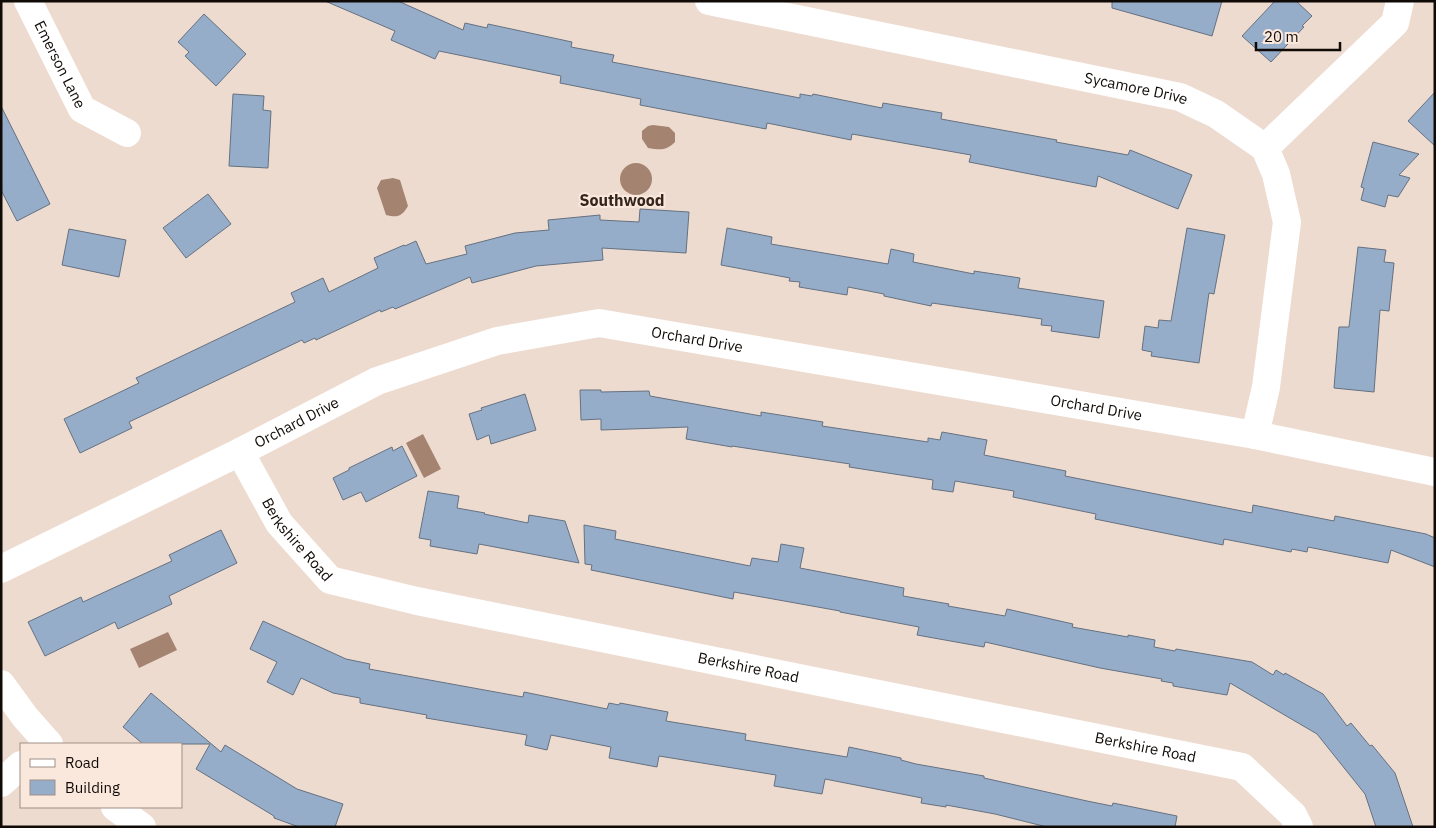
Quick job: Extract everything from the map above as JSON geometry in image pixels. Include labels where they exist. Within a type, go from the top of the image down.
[{"type":"street","name":"Emerson Lane","points":[[28,1],[82,109],[127,133]]},
{"type":"street","name":"Sycamore Drive","points":[[709,1],[1180,97],[1216,114],[1265,148]]},
{"type":"street","points":[[1255,435],[1266,387],[1287,222],[1276,174],[1265,148],[1395,23],[1400,1]]},
{"type":"street","name":"Orchard Drive","points":[[1,569],[240,452],[376,381],[497,341],[598,323],[1255,435],[1435,472]]},
{"type":"street","name":"Berkshire Road","points":[[240,452],[279,523],[330,580],[436,605],[1242,767],[1293,815],[1299,827]]},
{"type":"street","points":[[1,684],[44,742]]},
{"type":"street","points":[[1,783],[20,765]]},
{"type":"street","points":[[116,808],[142,827]]},
{"type":"shaded area","points":[[648,126],[669,127],[675,133],[675,142],[663,149],[648,148],[642,139],[642,131]]},
{"type":"shaded area","points":[[636,163],[642,164],[647,168],[651,173],[651,185],[647,190],[642,194],[636,195],[630,194],[625,190],[621,185],[620,179],[621,173],[625,168],[630,164]]},
{"type":"shaded area","points":[[393,178],[400,180],[408,206],[402,214],[397,216],[386,215],[377,188],[381,180]]},
{"type":"shaded area","points":[[423,434],[441,469],[424,478],[406,443]]},
{"type":"shaded area","points":[[168,632],[177,650],[139,668],[130,649]]},
{"type":"building","points":[[325,1],[398,1],[463,30],[465,23],[487,28],[488,24],[572,42],[571,47],[614,55],[612,62],[800,98],[800,94],[812,96],[813,94],[882,108],[883,103],[942,113],[941,119],[1128,155],[1130,150],[1192,175],[1178,209],[1098,176],[1096,187],[969,162],[971,155],[852,134],[851,140],[767,123],[766,129],[640,105],[641,99],[560,83],[561,76],[439,51],[435,59],[391,40],[395,31]]},
{"type":"building","points":[[1112,1],[1222,1],[1212,36],[1112,8]]},
{"type":"building","points":[[1275,1],[1296,1],[1312,16],[1271,62],[1242,36]]},
{"type":"building","points":[[204,14],[246,54],[216,86],[185,56],[189,52],[178,42]]},
{"type":"building","points":[[1435,92],[1435,146],[1408,121]]},
{"type":"building","points":[[233,94],[264,96],[263,110],[271,111],[268,168],[229,166]]},
{"type":"building","points":[[1,106],[50,204],[17,221],[1,190]]},
{"type":"building","points":[[1373,142],[1419,154],[1399,175],[1410,178],[1398,197],[1388,195],[1385,207],[1361,200],[1364,188],[1361,187]]},
{"type":"building","points":[[208,194],[231,224],[186,258],[163,228]]},
{"type":"building","points":[[640,209],[689,212],[686,253],[602,248],[603,260],[536,266],[472,283],[470,277],[395,309],[393,307],[381,312],[380,310],[316,340],[315,338],[304,343],[302,340],[129,422],[132,428],[80,453],[64,419],[139,383],[136,378],[295,302],[291,293],[323,278],[329,292],[378,268],[374,258],[404,245],[416,241],[426,264],[467,254],[465,246],[515,233],[549,230],[548,220],[600,215],[600,220],[639,222]]},
{"type":"building","points":[[727,228],[772,237],[771,244],[888,264],[891,249],[914,254],[913,262],[974,274],[974,271],[1020,278],[1018,288],[1104,301],[1099,338],[1051,331],[1052,326],[1041,325],[1042,319],[932,303],[931,306],[848,287],[847,295],[799,287],[800,282],[789,281],[790,278],[721,265]]},
{"type":"building","points":[[1187,228],[1225,235],[1214,294],[1209,293],[1199,363],[1151,356],[1152,352],[1142,350],[1145,326],[1158,328],[1159,320],[1171,321]]},
{"type":"building","points":[[69,229],[126,240],[119,277],[62,265]]},
{"type":"building","points":[[1358,247],[1386,250],[1384,262],[1394,263],[1389,311],[1380,310],[1374,392],[1334,388],[1339,327],[1349,327]]},
{"type":"building","points":[[580,390],[601,390],[601,392],[649,391],[650,396],[761,416],[761,412],[823,422],[822,426],[928,442],[928,438],[940,440],[942,432],[987,440],[984,455],[1066,471],[1065,476],[1252,513],[1253,505],[1334,521],[1335,516],[1426,534],[1435,538],[1435,567],[1391,550],[1388,563],[1308,547],[1307,552],[1292,549],[1291,552],[1224,539],[1223,545],[1095,519],[1096,514],[1013,497],[1014,491],[955,481],[953,492],[932,489],[933,480],[849,467],[850,464],[686,439],[688,427],[601,430],[601,419],[581,420]]},
{"type":"building","points":[[525,394],[536,430],[491,444],[489,435],[477,440],[469,414],[482,410],[481,408]]},
{"type":"building","points":[[402,446],[417,476],[366,502],[361,492],[343,500],[333,478],[392,447],[393,451]]},
{"type":"building","points":[[428,491],[459,496],[457,508],[484,514],[528,523],[529,515],[565,521],[579,563],[479,544],[477,554],[430,546],[431,540],[419,538]]},
{"type":"building","points":[[584,525],[616,531],[615,539],[750,566],[752,558],[778,562],[781,544],[804,548],[800,568],[904,588],[903,596],[1005,616],[1007,609],[1073,624],[1072,627],[1155,640],[1154,647],[1252,662],[1273,675],[1276,670],[1284,675],[1285,673],[1323,694],[1347,726],[1351,723],[1370,746],[1372,745],[1395,773],[1413,827],[1376,827],[1365,794],[1317,734],[1230,683],[1227,695],[1173,686],[1173,683],[1161,681],[1162,679],[1100,668],[985,642],[984,647],[917,635],[919,627],[840,611],[734,592],[733,599],[591,570],[592,565],[585,564]]},
{"type":"building","points":[[221,530],[237,563],[169,596],[172,604],[118,629],[115,622],[45,656],[28,622],[81,597],[83,602],[172,561],[169,555]]},
{"type":"building","points":[[263,621],[346,659],[370,664],[369,669],[523,697],[524,692],[607,709],[609,703],[619,705],[620,703],[668,712],[666,721],[746,734],[745,740],[847,757],[849,747],[901,758],[901,760],[916,764],[984,776],[984,778],[1087,801],[1112,806],[1113,803],[1177,816],[1175,827],[1047,827],[995,814],[946,805],[946,807],[921,803],[922,798],[825,779],[822,794],[774,786],[776,775],[659,756],[657,767],[609,758],[611,747],[551,735],[547,750],[525,745],[527,735],[426,718],[427,715],[360,703],[360,698],[333,693],[301,678],[293,695],[267,682],[277,662],[250,649]]},
{"type":"building","points":[[151,693],[221,752],[225,745],[297,789],[343,804],[335,827],[299,827],[274,818],[274,816],[196,769],[210,744],[142,743],[123,727]]},
{"type":"district","name":"Southwood","points":[[622,200]]}]
